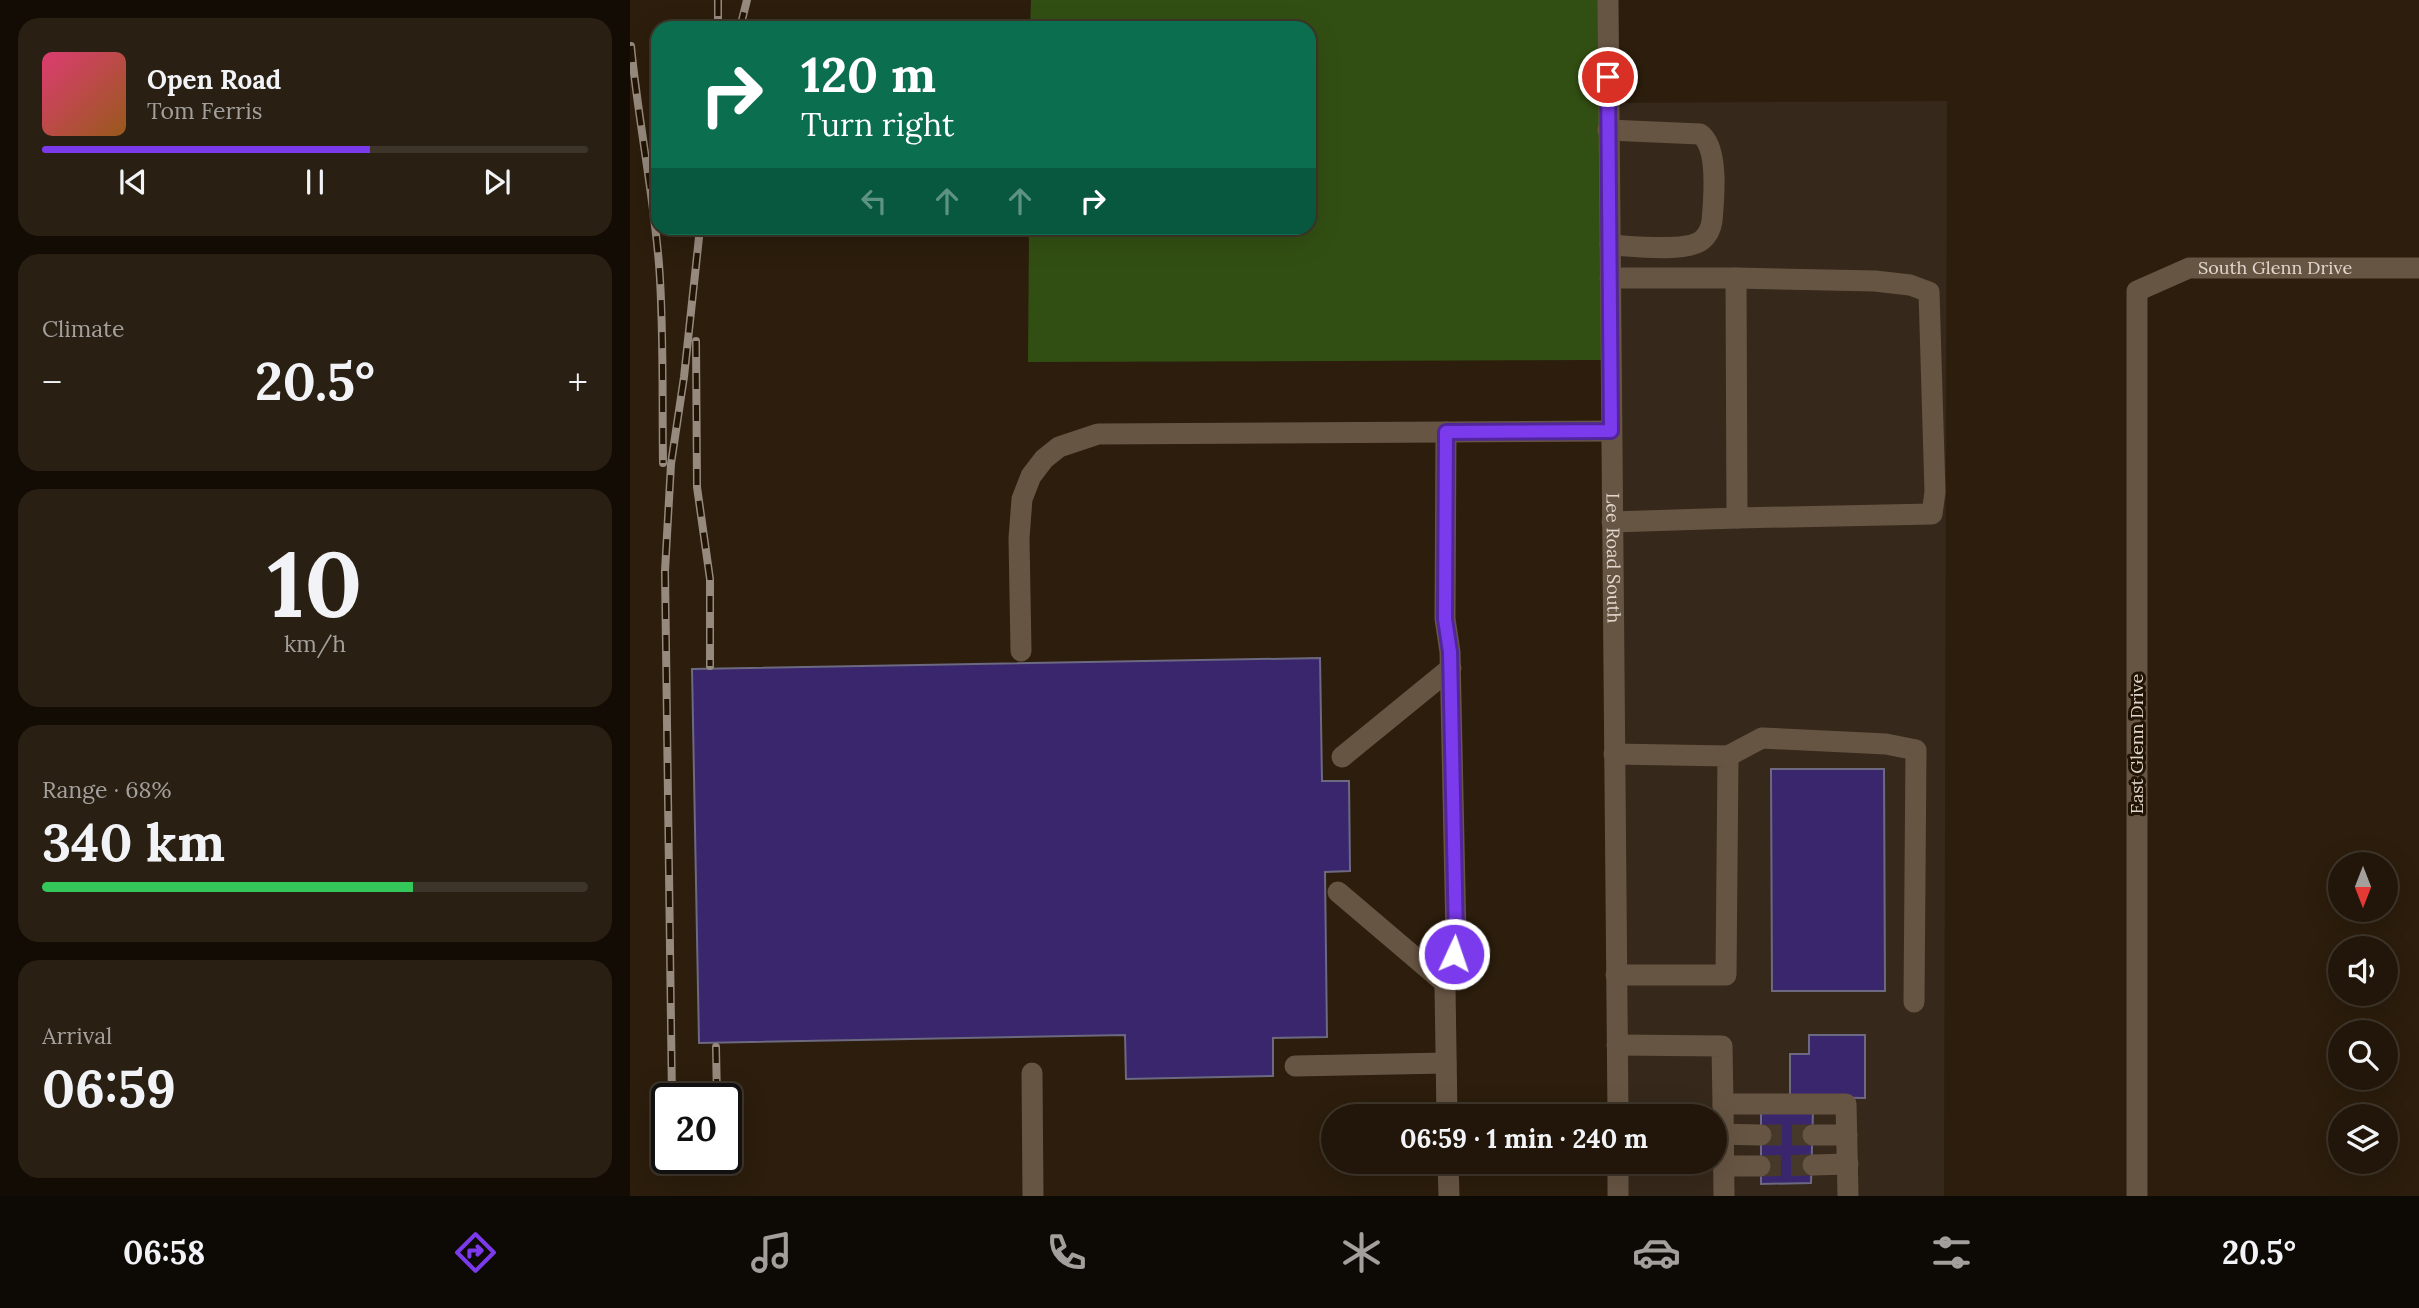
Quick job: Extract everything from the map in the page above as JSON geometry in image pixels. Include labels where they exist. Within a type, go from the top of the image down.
[{"type":"street","name":"Lee Road South","points":[[1608,0],[1618,1104]]},
{"type":"street","points":[[1608,130],[1700,134],[1709,142],[1713,167],[1712,221],[1710,229],[1701,240],[1680,247],[1609,245]]},
{"type":"street","name":"South Glenn Drive","points":[[2137,291],[2189,268],[2419,268]]},
{"type":"street","points":[[1610,278],[1875,281],[1910,285],[1929,292],[1935,492],[1932,514],[1612,522]]},
{"type":"street","points":[[1736,278],[1737,518]]},
{"type":"street","name":"East Glenn Drive","points":[[2137,291],[2137,1196]]},
{"type":"street","points":[[1021,651],[1021,499],[1031,476],[1044,459],[1059,447],[1098,434],[1611,431]]},
{"type":"street","points":[[1446,432],[1445,619],[1451,668],[1456,937],[1445,983],[1447,1104]]},
{"type":"street","points":[[1342,757],[1451,668]]},
{"type":"street","points":[[1614,754],[1728,756],[1762,738],[1886,744],[1916,750],[1914,1002]]},
{"type":"street","points":[[1616,975],[1726,975],[1728,756]]},
{"type":"street","points":[[1338,892],[1445,983]]},
{"type":"street","points":[[1617,1045],[1722,1046],[1723,1104]]},
{"type":"street","points":[[1295,1066],[1446,1063]]},
{"type":"street","points":[[1032,1073],[1033,1196]]},
{"type":"street","points":[[1727,1104],[1846,1104],[1848,1196]]},
{"type":"street","points":[[1727,1134],[1761,1135]]},
{"type":"street","points":[[1813,1135],[1847,1135]]},
{"type":"street","points":[[1813,1165],[1848,1164]]},
{"type":"street","points":[[1727,1166],[1760,1166]]},
{"type":"street","points":[[1448,1174],[1449,1196]]},
{"type":"street","points":[[1618,1174],[1618,1196]]},
{"type":"street","points":[[1724,1174],[1724,1196]]},
{"type":"shaded area","points":[[1947,101],[1944,1196],[1618,1196],[1618,1174],[1727,1174],[1727,1104],[1617,1104],[1608,103]]},
{"type":"green space","points":[[1031,0],[1608,0],[1611,360],[1028,362],[1029,235],[1316,235],[1316,21],[1030,21]]},
{"type":"building","points":[[1320,658],[1322,781],[1349,781],[1350,871],[1325,872],[1327,1037],[1273,1038],[1273,1076],[1126,1079],[1125,1035],[699,1043],[692,669]]},
{"type":"building","points":[[1771,769],[1884,769],[1885,991],[1772,991]]},
{"type":"building","points":[[1809,1035],[1865,1035],[1865,1098],[1790,1097],[1790,1054],[1809,1054]]},
{"type":"building","points":[[1761,1110],[1813,1110],[1811,1183],[1761,1184]]},
{"type":"tunnel","points":[[1761,1135],[1813,1135]]},
{"type":"tunnel","points":[[1760,1166],[1813,1165]]},
{"type":"railway","points":[[718,0],[718,21]]},
{"type":"railway","points":[[742,21],[747,0]]},
{"type":"railway","points":[[631,46],[651,196]]},
{"type":"railway","points":[[656,235],[662,338],[663,463]]},
{"type":"railway","points":[[672,1083],[665,571],[671,464],[684,377],[699,235]]},
{"type":"railway","points":[[696,341],[697,487],[710,579],[710,666]]},
{"type":"railway","points":[[716,1047],[717,1083]]},
{"type":"route","points":[[1454,954],[1456,937],[1451,668],[1445,619],[1446,432],[1611,431],[1608,77]]}]
